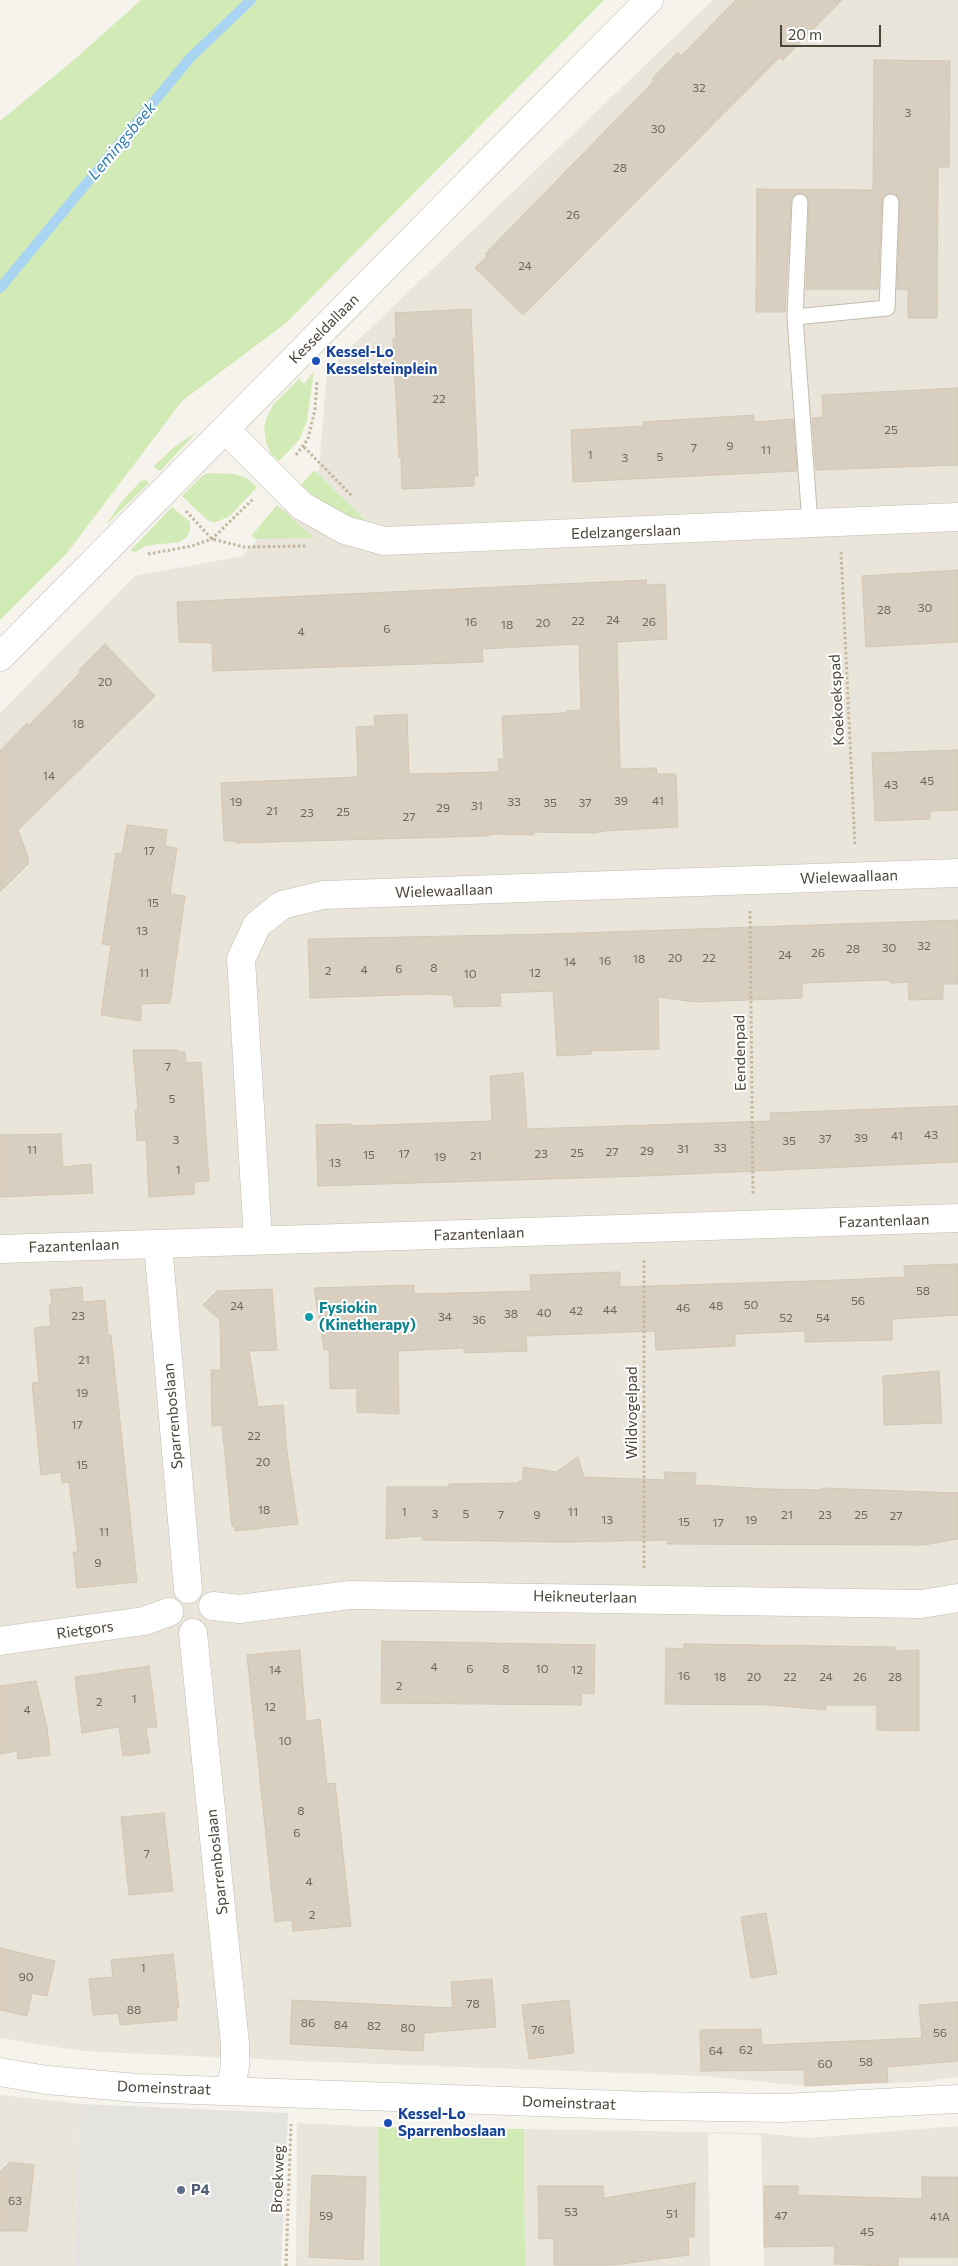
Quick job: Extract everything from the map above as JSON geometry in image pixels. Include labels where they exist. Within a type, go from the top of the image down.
[{"type":"street","name":"Kesseldallaan","points":[[0,657],[648,0]]},
{"type":"street","name":"Edelzangerslaan","points":[[226,429],[302,506],[345,530],[384,541],[958,517]]},
{"type":"street","name":"Wielewaallaan","points":[[258,1240],[241,959],[257,925],[282,905],[323,895],[958,873]]},
{"type":"street","name":"Fazantenlaan","points":[[0,1249],[958,1218]]},
{"type":"street","name":"Sparrenboslaan","points":[[158,1244],[188,1589]]},
{"type":"street","points":[[188,1589],[200,1590],[213,1606],[212,1621],[205,1628],[194,1633],[184,1632],[176,1628],[169,1612],[175,1595],[188,1589]]},
{"type":"street","name":"Heikneuterlaan","points":[[213,1606],[240,1609],[350,1595],[644,1598],[921,1604],[958,1598]]},
{"type":"street","name":"Rietgors","points":[[0,1641],[144,1621],[169,1612]]},
{"type":"street","name":"Sparrenboslaan","points":[[194,1633],[234,2034],[232,2078]]},
{"type":"street","name":"Domeinstraat","points":[[0,2072],[96,2085],[232,2078],[292,2092],[650,2106],[783,2108],[958,2099]]},
{"type":"lane","points":[[800,202],[795,317],[810,524]]},
{"type":"lane","points":[[795,317],[887,308],[891,202]]},
{"type":"path","points":[[304,447],[353,497]]},
{"type":"path","name":"Koekoekspad","points":[[840,523],[856,876]]},
{"type":"path","points":[[141,556],[192,546],[212,539],[244,547],[313,546]]},
{"type":"path","name":"Eendenpad","points":[[750,880],[754,1225]]},
{"type":"path","name":"Wildvogelpad","points":[[644,1228],[644,1598]]},
{"type":"path","name":"Broekweg","points":[[286,2266],[292,2092]]},
{"type":"shaded area","points":[[713,0],[958,0],[958,2077],[921,2082],[803,2086],[705,2076],[82,2051],[0,2038],[0,713],[135,576],[243,556],[319,470],[327,370]]},
{"type":"shaded area","points":[[0,2095],[81,2104],[74,2266],[0,2266]]},
{"type":"shaded area","name":"P4","points":[[81,2104],[288,2113],[281,2266],[74,2266]]},
{"type":"shaded area","points":[[297,2123],[378,2127],[380,2266],[296,2266]]},
{"type":"shaded area","points":[[958,2126],[958,2266],[764,2266],[761,2135],[708,2133],[710,2266],[525,2266],[524,2129],[762,2133],[809,2138]]},
{"type":"green space","points":[[141,0],[604,0],[286,323],[182,401],[67,553],[0,620],[0,121],[76,58]]},
{"type":"green space","points":[[314,371],[307,421],[299,440],[279,461],[271,454],[266,442],[264,427],[268,414],[274,404],[299,379],[304,384]]},
{"type":"green space","points":[[197,432],[160,471],[153,467],[174,447]]},
{"type":"green space","points":[[314,470],[369,524],[351,518],[326,505],[301,485]]},
{"type":"green space","points":[[210,473],[234,474],[246,478],[257,487],[230,516],[214,523],[206,519],[182,496],[203,475]]},
{"type":"green space","points":[[146,480],[149,483],[106,525],[122,501],[141,481]]},
{"type":"green space","points":[[277,505],[314,538],[254,539],[252,535]]},
{"type":"green space","points":[[172,507],[190,522],[187,537],[179,542],[145,546],[136,552],[130,551]]},
{"type":"green space","points":[[378,2127],[524,2129],[525,2266],[380,2266]]},
{"type":"building","points":[[736,0],[842,0],[783,60],[780,57],[523,315],[475,268],[487,256],[485,254],[654,81],[652,79],[678,52],[681,56]]},
{"type":"building","points":[[874,60],[950,61],[949,167],[938,167],[937,318],[908,318],[908,290],[897,289],[900,202],[896,194],[891,193],[883,197],[882,202],[878,289],[806,289],[809,202],[805,194],[800,193],[792,197],[791,202],[785,312],[756,312],[757,189],[873,190]]},
{"type":"building","points":[[471,309],[478,476],[474,476],[474,486],[402,489],[393,339],[396,339],[395,313]]},
{"type":"building","points":[[958,388],[958,465],[816,470],[812,418],[823,417],[822,395]]},
{"type":"building","points":[[754,415],[754,422],[793,419],[797,471],[573,482],[571,430],[643,426],[643,422]]},
{"type":"building","points":[[958,570],[958,642],[866,647],[862,576]]},
{"type":"building","points":[[646,580],[647,585],[665,584],[667,639],[617,642],[620,769],[656,768],[657,774],[676,774],[678,827],[594,833],[534,832],[534,835],[496,834],[484,836],[236,843],[236,841],[224,841],[221,783],[358,777],[356,727],[375,726],[374,716],[407,714],[409,774],[499,772],[498,759],[504,759],[502,716],[566,713],[566,711],[581,710],[579,644],[482,649],[483,662],[213,671],[212,643],[179,642],[177,602]]},
{"type":"building","points":[[105,644],[155,696],[18,830],[28,857],[28,864],[0,892],[0,751],[27,723],[29,725],[81,672],[79,670]]},
{"type":"building","points":[[958,750],[958,810],[930,811],[930,819],[875,821],[872,753]]},
{"type":"building","points":[[127,825],[167,830],[165,846],[177,848],[170,894],[185,896],[170,1003],[141,1004],[141,1021],[101,1015],[111,945],[102,944],[116,853],[122,854]]},
{"type":"building","points":[[958,920],[958,984],[943,984],[943,999],[909,1000],[908,982],[891,983],[888,980],[802,983],[802,998],[695,1002],[658,997],[659,1049],[591,1051],[591,1054],[557,1056],[553,991],[500,993],[501,1006],[454,1007],[453,995],[429,994],[310,998],[308,939],[551,934]]},
{"type":"building","points":[[133,1050],[178,1050],[178,1052],[185,1052],[186,1063],[201,1062],[209,1181],[194,1182],[194,1194],[149,1197],[146,1140],[137,1141],[135,1111],[138,1110]]},
{"type":"building","points":[[523,1073],[527,1129],[771,1121],[770,1113],[958,1106],[958,1162],[645,1176],[318,1186],[316,1125],[351,1124],[351,1126],[492,1121],[490,1076]]},
{"type":"building","points":[[61,1134],[63,1167],[91,1164],[93,1193],[0,1197],[0,1135]]},
{"type":"building","points":[[958,1264],[958,1315],[892,1319],[892,1340],[805,1342],[805,1331],[735,1334],[735,1346],[656,1350],[655,1331],[526,1336],[527,1351],[464,1353],[464,1348],[398,1351],[399,1414],[357,1412],[357,1388],[330,1389],[329,1350],[324,1350],[314,1288],[414,1285],[414,1294],[531,1291],[530,1275],[620,1272],[620,1287],[839,1280],[905,1277],[904,1266]]},
{"type":"building","points":[[82,1287],[83,1302],[105,1300],[108,1335],[111,1335],[137,1582],[77,1588],[73,1552],[78,1552],[69,1482],[62,1483],[61,1472],[41,1475],[32,1383],[39,1382],[34,1328],[51,1326],[49,1305],[52,1305],[50,1290]]},
{"type":"building","points":[[272,1289],[277,1350],[249,1351],[258,1407],[283,1405],[287,1452],[298,1524],[235,1531],[234,1526],[232,1526],[222,1425],[212,1426],[211,1370],[221,1370],[220,1320],[203,1305],[217,1291]]},
{"type":"building","points":[[939,1371],[942,1423],[884,1425],[883,1376]]},
{"type":"building","points":[[578,1457],[584,1477],[665,1480],[664,1472],[696,1473],[695,1485],[769,1489],[822,1490],[822,1488],[958,1493],[958,1539],[924,1545],[667,1544],[668,1540],[563,1542],[422,1540],[422,1536],[386,1539],[387,1487],[449,1487],[449,1484],[519,1483],[520,1480],[523,1481],[523,1467],[556,1472]]},
{"type":"building","points":[[382,1641],[595,1645],[594,1694],[582,1693],[581,1705],[381,1703]]},
{"type":"building","points":[[684,1644],[895,1647],[895,1651],[919,1650],[919,1731],[877,1730],[877,1705],[826,1705],[826,1710],[771,1705],[665,1704],[666,1648],[684,1649]]},
{"type":"building","points":[[300,1650],[306,1721],[320,1719],[327,1784],[335,1783],[351,1926],[293,1931],[292,1920],[275,1922],[247,1655]]},
{"type":"building","points":[[149,1666],[157,1727],[146,1728],[150,1753],[123,1756],[119,1727],[82,1733],[75,1677]]},
{"type":"building","points":[[36,1681],[47,1727],[50,1755],[18,1759],[17,1751],[0,1754],[0,1686]]},
{"type":"building","points":[[164,1813],[173,1891],[129,1895],[121,1817]]},
{"type":"building","points":[[766,1913],[777,1974],[751,1978],[741,1917]]},
{"type":"building","points":[[0,1948],[55,1961],[47,1996],[32,1993],[27,2016],[0,2010]]},
{"type":"building","points":[[173,1954],[179,2008],[176,2007],[177,2020],[120,2025],[118,2013],[93,2015],[89,1979],[113,1977],[111,1960]]},
{"type":"building","points":[[492,1979],[496,2027],[424,2033],[423,2051],[290,2044],[292,2000],[453,2008],[451,1982]]},
{"type":"building","points":[[569,2000],[574,2053],[529,2059],[522,2005]]},
{"type":"building","points":[[958,2002],[958,2061],[887,2067],[888,2082],[805,2086],[804,2070],[701,2071],[700,2030],[761,2029],[762,2045],[922,2038],[919,2005]]},
{"type":"building","points":[[10,2162],[34,2165],[27,2231],[0,2231],[0,2172]]},
{"type":"building","points":[[312,2175],[366,2177],[363,2260],[309,2257]]},
{"type":"building","points":[[922,2177],[958,2177],[958,2257],[898,2257],[898,2266],[834,2264],[835,2246],[764,2247],[764,2186],[798,2186],[798,2195],[922,2199]]},
{"type":"building","points":[[695,2183],[694,2237],[688,2237],[689,2255],[614,2265],[554,2265],[554,2238],[539,2239],[538,2186],[603,2186],[604,2198]]},
{"type":"waterway","name":"Lemingsbeek","points":[[0,288],[190,58],[251,0]]},
{"type":"place","name":"Kessel-Lo Kesselsteinplein","points":[[316,361]]},
{"type":"place","name":"Fysiokin (Kinetherapy)","points":[[309,1317]]},
{"type":"place","name":"Kessel-Lo Sparrenboslaan","points":[[388,2123]]},
{"type":"place","name":"P4","points":[[181,2190]]}]
